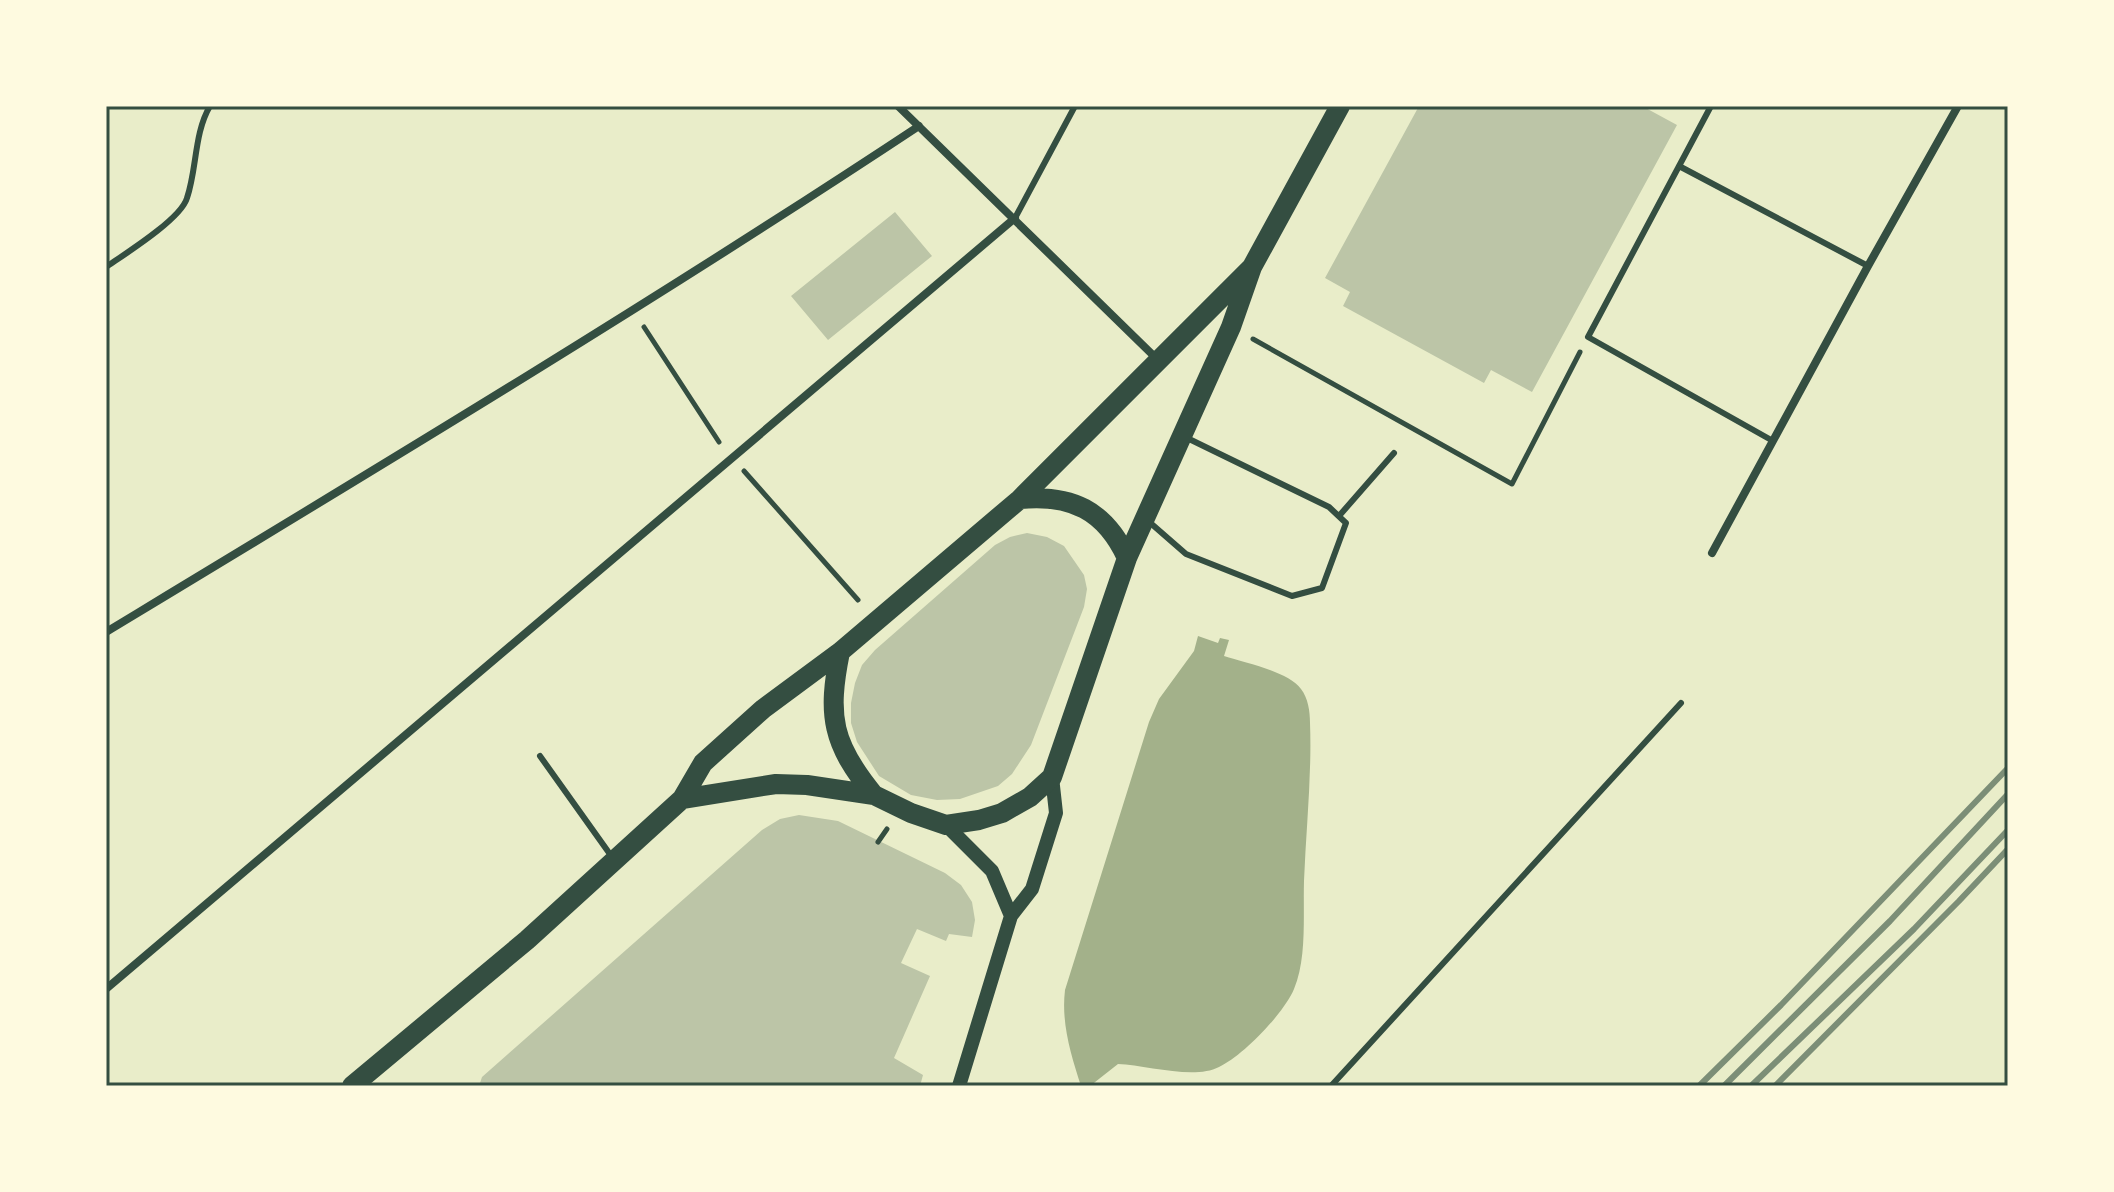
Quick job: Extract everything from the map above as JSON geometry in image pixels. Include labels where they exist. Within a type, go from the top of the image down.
[{"type":"main road","points":[[682,799],[776,784],[807,785],[874,795],[946,825],[1002,813],[1030,797],[1052,777],[1127,558],[1231,327],[1252,267],[1340,106]]},
{"type":"main road","points":[[352,1086],[527,940],[682,799],[703,763],[763,709],[840,652],[1020,499],[1252,267]]},
{"type":"main road","points":[[1020,499],[1056,498],[1086,509],[1113,531],[1127,558]]},
{"type":"main road","points":[[840,652],[832,696],[833,717],[847,759],[874,795]]},
{"type":"street","points":[[898,106],[1159,362]]},
{"type":"street","points":[[1712,553],[1958,106]]},
{"type":"street","points":[[106,632],[375,469],[794,208],[919,126]]},
{"type":"street","points":[[106,989],[1015,218]]},
{"type":"street","points":[[959,1086],[1011,916],[1032,889],[1056,813],[1052,777]]},
{"type":"street","points":[[946,825],[992,871],[1011,916]]},
{"type":"lane","points":[[106,267],[165,224],[187,201],[192,168],[210,106]]},
{"type":"lane","points":[[1015,218],[1075,106]]},
{"type":"lane","points":[[1711,106],[1588,337],[1773,441]]},
{"type":"lane","points":[[1679,166],[1868,266]]},
{"type":"lane","points":[[1145,518],[1186,554],[1292,596],[1322,588],[1346,523],[1329,507],[1182,436]]},
{"type":"lane","points":[[1339,516],[1394,453]]},
{"type":"lane","points":[[1331,1086],[1681,703]]},
{"type":"lane","points":[[540,756],[614,860]]},
{"type":"path","points":[[632,309],[731,459],[858,600]]},
{"type":"path","points":[[1231,327],[1512,484],[1588,337]]},
{"type":"shaded area","points":[[1198,636],[1218,643],[1220,638],[1229,640],[1224,656],[1286,677],[1301,689],[1307,701],[1310,762],[1304,936],[1298,977],[1289,999],[1272,1021],[1251,1044],[1219,1067],[1209,1071],[1183,1072],[1118,1064],[1090,1086],[1081,1086],[1066,1027],[1065,990],[1149,722],[1159,699],[1194,651]]},
{"type":"building","points":[[1419,106],[1642,106],[1677,125],[1532,392],[1491,370],[1484,383],[1343,306],[1350,292],[1325,278]]},
{"type":"building","points":[[895,212],[932,256],[828,340],[791,296]]},
{"type":"building","points":[[1027,533],[1047,537],[1064,546],[1084,575],[1087,589],[1084,607],[1031,745],[1012,774],[998,786],[960,799],[937,800],[911,795],[879,776],[857,742],[851,723],[851,703],[862,665],[875,650],[995,545]]},
{"type":"building","points":[[799,815],[838,821],[945,873],[961,885],[972,902],[975,920],[972,937],[949,934],[946,941],[917,929],[901,963],[930,976],[894,1058],[923,1075],[920,1086],[479,1086],[482,1077],[762,830],[780,819]]},
{"type":"railway","points":[[1699,1086],[2008,768]]},
{"type":"railway","points":[[1724,1086],[1890,921],[2008,794]]},
{"type":"railway","points":[[1751,1086],[1914,929],[2008,830]]},
{"type":"railway","points":[[1775,1086],[2008,849]]}]
